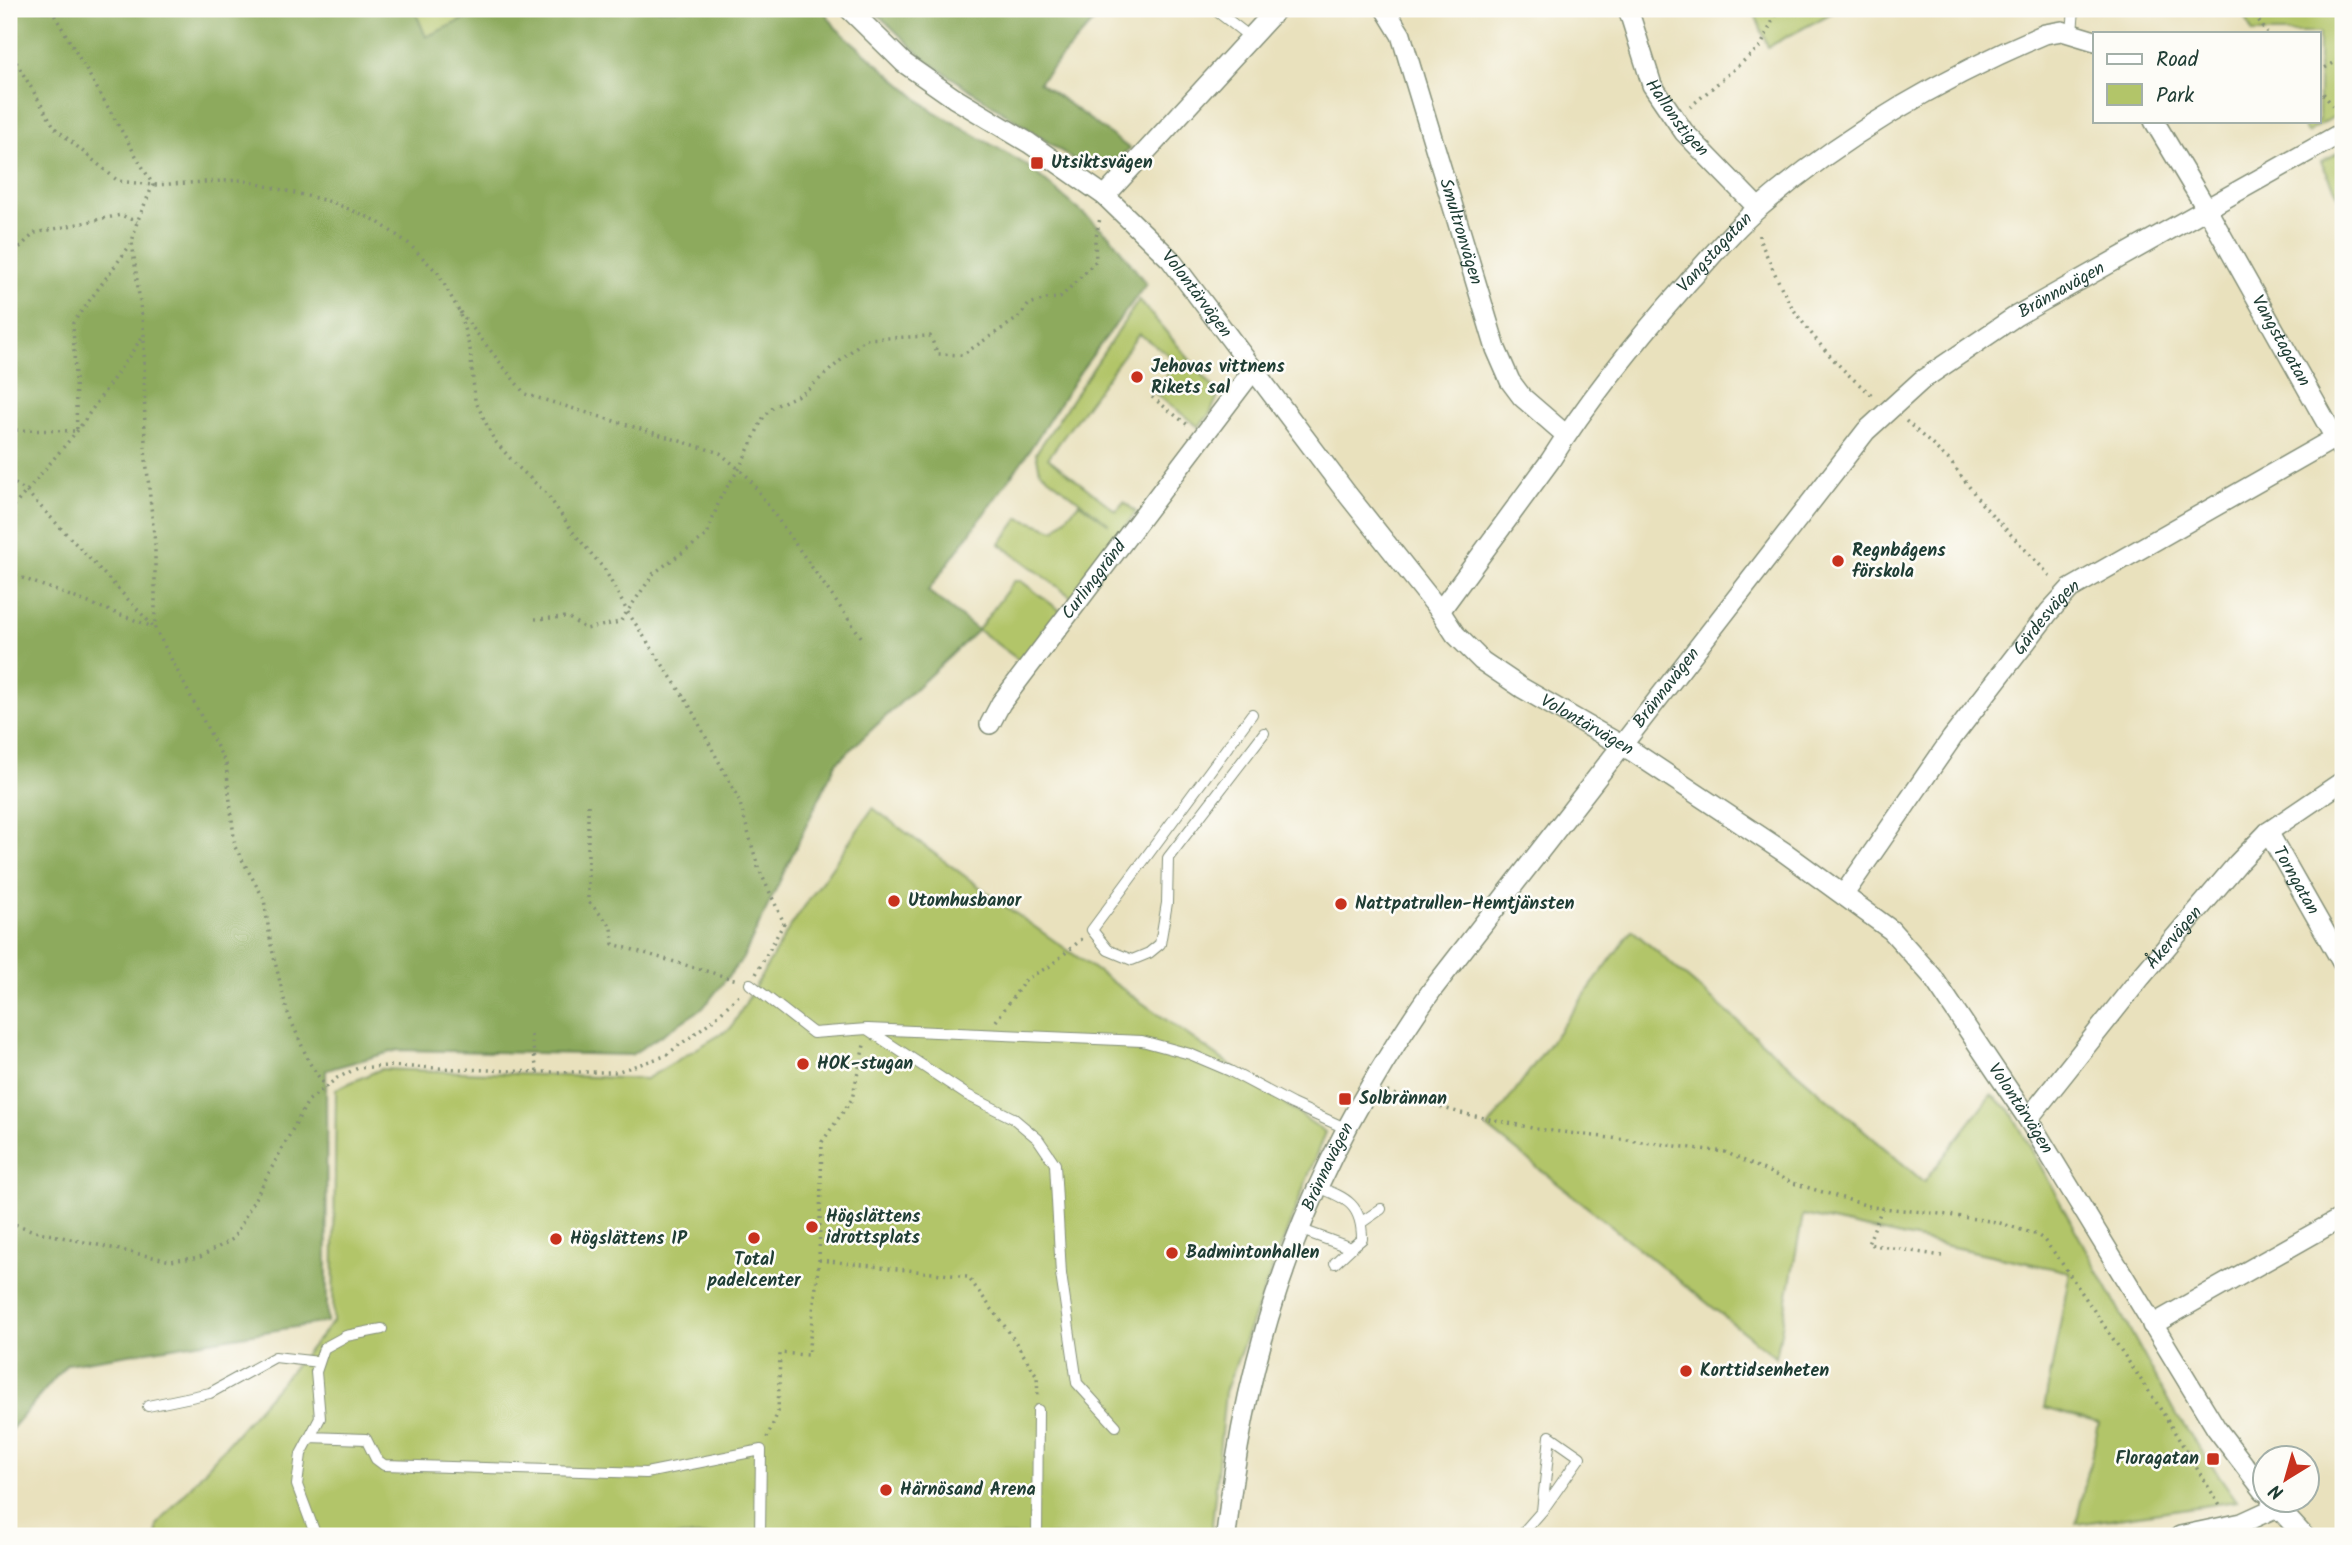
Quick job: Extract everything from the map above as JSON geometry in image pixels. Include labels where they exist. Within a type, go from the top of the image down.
[{"type":"street","name":"Volontärvägen","points":[[849,9],[904,63],[954,98],[1029,143],[1105,196],[1170,258],[1455,634],[1482,661],[1522,688],[1622,745],[1844,894],[1891,930],[1932,976],[2028,1119],[2216,1428],[2250,1473]]},
{"type":"street","points":[[1105,196],[1277,9]]},
{"type":"street","name":"Smultronvägen","points":[[1384,9],[1401,35],[1505,370],[1522,397],[1566,435]]},
{"type":"street","name":"Hallonstigen","points":[[1628,9],[1652,85],[1676,119],[1758,208]]},
{"type":"street","name":"Vangstagatan","points":[[1440,611],[1550,461],[1566,435],[1646,330],[1758,208],[1837,148],[1903,104],[1939,84],[2045,34],[2062,31],[2093,40]]},
{"type":"street","name":"Vangstagatan","points":[[2155,122],[2339,445]]},
{"type":"street","name":"Brännavägen","points":[[1226,1536],[1246,1399],[1266,1321],[1298,1229],[1345,1128],[1396,1041],[1432,990],[1866,431],[1922,380],[2016,316],[2206,208],[2342,125]]},
{"type":"street","name":"Curlinggränd","points":[[990,724],[1001,704],[1254,369]]},
{"type":"street","name":"Gärdesvägen","points":[[1844,894],[1952,738],[2049,612],[2070,589],[2339,445]]},
{"type":"street","name":"Åkervägen","points":[[2028,1119],[2238,863],[2269,832],[2343,781]]},
{"type":"street","name":"Torngatan","points":[[2269,832],[2343,964]]},
{"type":"street","points":[[2152,1325],[2343,1217]]},
{"type":"street","points":[[2180,1536],[2242,1523],[2257,1514]]},
{"type":"street","points":[[2283,1514],[2304,1536]]},
{"type":"lane","points":[[1214,9],[1250,37]]},
{"type":"lane","points":[[2072,33],[2074,9]]},
{"type":"lane","points":[[1252,714],[1092,930],[1108,950],[1132,960],[1149,953],[1160,944],[1167,903],[1168,858],[1264,733]]},
{"type":"lane","points":[[750,984],[813,1033],[867,1029],[1142,1041],[1190,1054],[1219,1066],[1345,1128]]},
{"type":"lane","points":[[937,1031],[939,1019]]},
{"type":"lane","points":[[867,1029],[967,1096],[1013,1118],[1038,1139],[1055,1164],[1061,1274],[1077,1383],[1116,1426]]},
{"type":"lane","points":[[1317,1187],[1336,1194],[1353,1206],[1362,1222],[1362,1239],[1335,1263]]},
{"type":"lane","points":[[1362,1222],[1381,1209]]},
{"type":"lane","points":[[1298,1229],[1351,1248]]},
{"type":"lane","points":[[316,1536],[297,1485],[301,1454],[320,1418],[316,1372],[324,1348],[346,1336],[382,1329]]},
{"type":"lane","points":[[148,1406],[209,1393],[275,1357],[320,1362]]},
{"type":"lane","points":[[1037,1536],[1038,1410]]},
{"type":"lane","points":[[1520,1536],[1542,1511],[1580,1457],[1550,1436],[1542,1511]]},
{"type":"lane","points":[[310,1437],[366,1439],[376,1459],[384,1465],[646,1473],[761,1450],[760,1536]]},
{"type":"path","points":[[51,9],[153,185]]},
{"type":"path","points":[[1676,119],[1761,46],[1779,9]]},
{"type":"path","points":[[2251,9],[2266,32]]},
{"type":"path","points":[[9,50],[55,128],[118,181],[153,185],[241,180],[332,202],[375,220],[408,243],[438,273],[459,311],[525,394],[720,453],[748,477],[864,641]]},
{"type":"path","points":[[2320,70],[2343,58]]},
{"type":"path","points":[[2320,90],[2342,125]]},
{"type":"path","points":[[153,185],[137,222],[132,242],[144,334],[145,450],[155,544],[155,628]]},
{"type":"path","points":[[535,619],[567,617],[586,629],[620,622],[654,573],[707,535],[721,496],[739,469],[764,416],[775,406],[805,392],[865,338],[930,337],[938,354],[962,355],[1018,318],[1029,304],[1060,298],[1096,261],[1095,242],[1105,196]]},
{"type":"path","points":[[9,257],[35,233],[121,215],[137,222]]},
{"type":"path","points":[[77,431],[73,323],[132,242]]},
{"type":"path","points":[[9,1222],[34,1231],[171,1261],[200,1256],[233,1239],[308,1101],[337,1077],[358,1068],[387,1066],[616,1072],[665,1056],[714,1018],[750,984],[784,923],[758,867],[739,800],[688,703],[627,611],[605,570],[573,532],[547,494],[494,440],[475,400],[470,349],[459,311]]},
{"type":"path","points":[[9,512],[77,431],[144,334]]},
{"type":"path","points":[[1152,397],[1203,437]]},
{"type":"path","points":[[9,430],[77,431]]},
{"type":"path","points":[[9,480],[26,491],[155,628],[226,764],[235,847],[264,899],[271,945],[287,1012],[309,1062],[326,1088]]},
{"type":"path","points":[[9,573],[155,628]]},
{"type":"path","points":[[588,805],[588,901],[612,927],[613,944],[750,984]]},
{"type":"path","points":[[986,1034],[1026,979],[1050,966],[1092,930]]},
{"type":"path","points":[[761,1450],[778,1412],[780,1353],[808,1354],[819,1260],[822,1142],[852,1099],[867,1029]]},
{"type":"path","points":[[531,1035],[537,1072]]},
{"type":"path","points":[[1387,1083],[1383,1091],[1461,1113],[1537,1129],[1725,1152],[1793,1183],[1882,1208],[1997,1222],[2043,1239],[2156,1402],[2232,1525]]},
{"type":"path","points":[[1882,1208],[1868,1244],[1942,1256]]},
{"type":"path","points":[[819,1260],[968,1277],[1009,1332],[1037,1376],[1038,1410]]},
{"type":"green space","points":[[9,9],[414,9],[426,37],[486,9],[823,9],[836,28],[930,109],[1025,164],[1111,237],[1146,284],[1080,372],[1025,457],[928,591],[978,630],[836,763],[743,958],[703,1008],[631,1055],[398,1050],[326,1070],[327,1322],[67,1364],[9,1432]]},
{"type":"green space","points":[[414,9],[486,9],[426,37]]},
{"type":"green space","points":[[872,9],[1105,9],[1039,82],[1130,149],[1106,168],[1082,165],[927,61]]},
{"type":"green space","points":[[1753,9],[1839,9],[1768,47]]},
{"type":"green space","points":[[2240,9],[2337,9],[2343,20],[2343,111],[2307,133],[2301,122],[2320,122],[2320,32],[2252,32]]},
{"type":"green space","points":[[2343,150],[2343,204],[2321,162]]},
{"type":"green space","points":[[1139,300],[1219,394],[1210,414],[1199,427],[1155,393],[1177,361],[1139,334],[1048,458],[1116,511],[1124,502],[1136,512],[1073,598],[1000,544],[1019,518],[1055,530],[1079,503],[1109,524],[1040,471],[1036,453]]},
{"type":"green space","points":[[1014,581],[1021,581],[1062,612],[1023,663],[978,630]]},
{"type":"green space","name":"Högslättens idrottsplats","points":[[873,808],[1008,908],[1325,1132],[1225,1392],[1211,1536],[157,1536],[157,1525],[333,1322],[336,1089],[381,1069],[646,1079],[731,1028],[788,930]]},
{"type":"green space","points":[[1632,930],[1924,1182],[1991,1095],[2010,1110],[2175,1413],[2237,1501],[2076,1524],[2099,1423],[2044,1408],[2070,1272],[1803,1215],[1776,1358],[1488,1128]]},
{"type":"place","name":"Utsiktsvägen","points":[[1037,163]]},
{"type":"place","name":"Jehovas vittnens Rikets sal","points":[[1137,377]]},
{"type":"place","name":"Regnbågens förskola","points":[[1838,561]]},
{"type":"place","name":"Utomhusbanor","points":[[894,901]]},
{"type":"place","name":"Nattpatrullen-Hemtjänsten","points":[[1341,904]]},
{"type":"place","name":"HOK-stugan","points":[[803,1064]]},
{"type":"place","name":"Solbrännan","points":[[1345,1099]]},
{"type":"place","name":"Högslättens idrottsplats","points":[[812,1227]]},
{"type":"place","name":"Total padelcenter","points":[[754,1238]]},
{"type":"place","name":"Högslättens IP","points":[[556,1239]]},
{"type":"place","name":"Badmintonhallen","points":[[1172,1253]]},
{"type":"place","name":"Korttidsenheten","points":[[1686,1371]]},
{"type":"place","name":"Floragatan","points":[[2213,1459]]},
{"type":"place","name":"Härnösand Arena","points":[[886,1490]]}]
